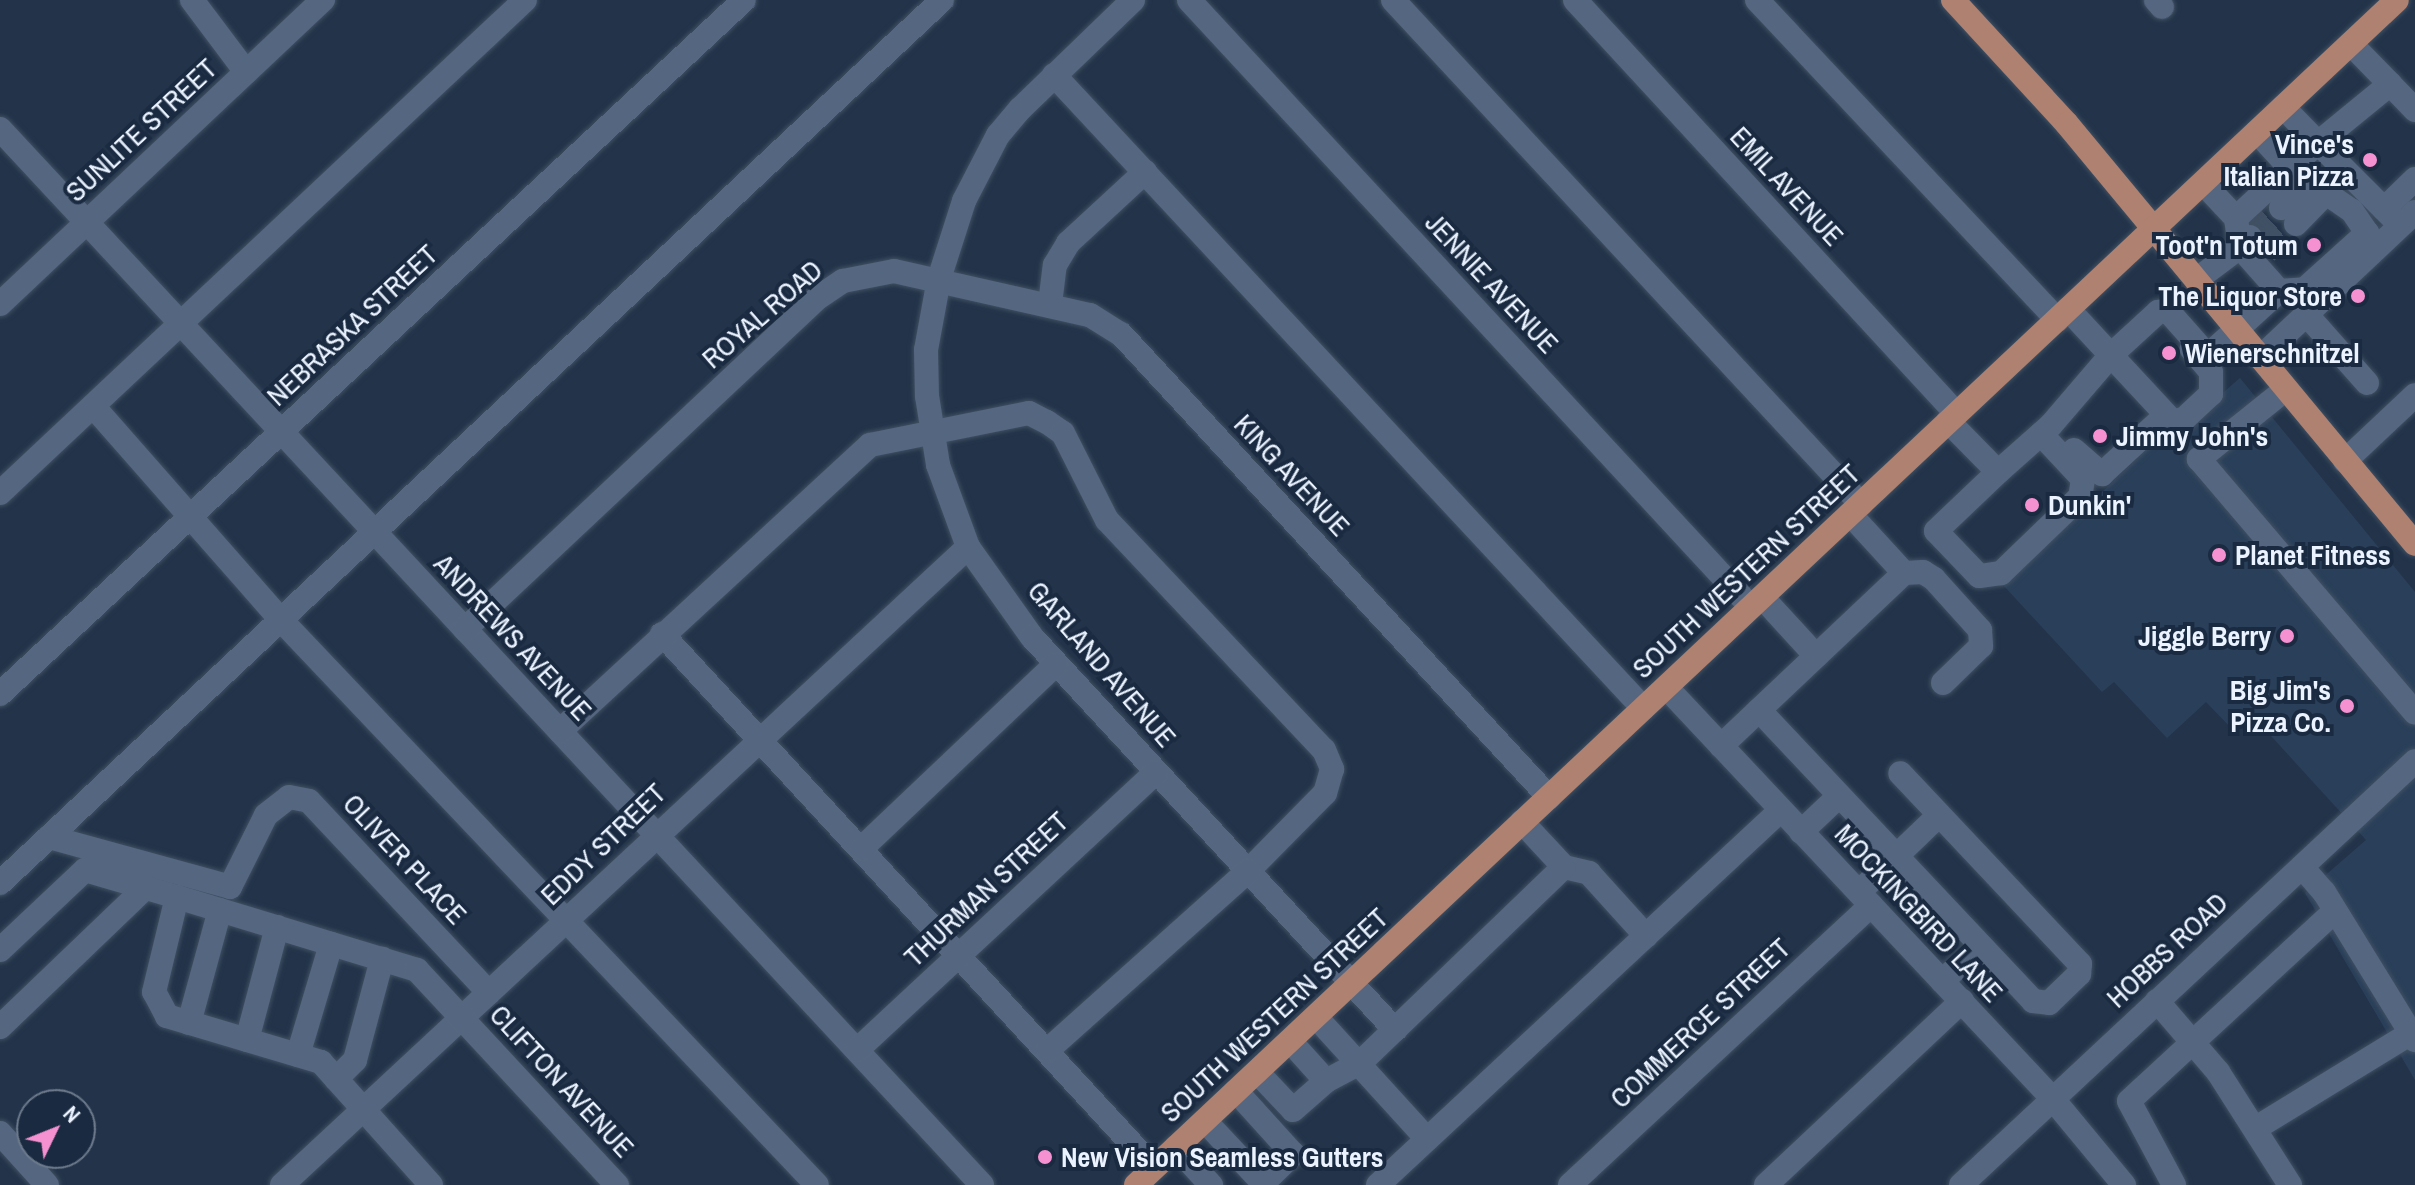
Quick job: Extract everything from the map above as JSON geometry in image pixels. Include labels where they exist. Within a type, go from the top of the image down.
[{"type":"main road","points":[[1953,0],[2067,124],[2415,544]]},
{"type":"main road","name":"SOUTH WESTERN STREET","points":[[1136,1185],[2397,0]]},
{"type":"street","points":[[192,0],[246,72]]},
{"type":"street","name":"SUNLITE STREET","points":[[0,304],[323,0]]},
{"type":"street","points":[[0,493],[525,0]]},
{"type":"street","name":"NEBRASKA STREET","points":[[0,694],[744,0]]},
{"type":"street","points":[[0,883],[942,0]]},
{"type":"street","points":[[939,279],[964,201],[998,135],[1054,75],[1133,0]]},
{"type":"street","name":"JENNIE AVENUE","points":[[1189,0],[1756,602],[1816,656]]},
{"type":"street","points":[[1393,0],[1855,509],[1904,573]]},
{"type":"street","name":"EMIL AVENUE","points":[[1575,0],[1952,417],[1998,472]]},
{"type":"street","points":[[1757,0],[2062,314],[2111,355],[2166,415],[2184,419],[2211,394],[2211,372],[2205,359],[2158,312],[2111,355],[2046,429],[1936,531],[1979,576],[2001,573],[2080,497],[2083,479],[2046,429]]},
{"type":"street","points":[[2351,44],[2415,110]]},
{"type":"street","points":[[1054,75],[1643,708]]},
{"type":"street","points":[[2288,216],[2309,180],[2318,143],[2390,84]]},
{"type":"street","points":[[2283,107],[2318,143],[2400,215]]},
{"type":"street","name":"ANDREWS AVENUE","points":[[0,129],[982,1185]]},
{"type":"street","points":[[2205,359],[2279,291],[2305,289],[2367,233],[2352,211],[2309,180],[2257,132]]},
{"type":"street","points":[[1050,304],[1055,265],[1068,243],[1145,172]]},
{"type":"street","points":[[2260,358],[2400,215],[2415,179]]},
{"type":"street","points":[[2196,280],[2249,243],[2309,180]]},
{"type":"street","points":[[2203,183],[2249,243],[2279,291]]},
{"type":"street","name":"ROYAL ROAD","points":[[465,629],[819,297],[866,273],[894,271],[939,279]]},
{"type":"street","name":"KING AVENUE","points":[[939,279],[1090,315],[1121,334],[1549,797]]},
{"type":"street","name":"GARLAND AVENUE","points":[[939,279],[926,350],[932,433],[950,508],[968,547],[1056,664],[1395,1030]]},
{"type":"street","points":[[2306,314],[2367,383]]},
{"type":"street","points":[[2286,389],[2199,459],[2415,713]]},
{"type":"street","points":[[2345,461],[2415,395]]},
{"type":"street","points":[[93,406],[282,621],[817,1185]]},
{"type":"street","points":[[560,731],[870,445],[1029,413],[1063,433],[1107,520],[1324,750],[1332,769],[1325,793],[1248,871],[1048,1050]]},
{"type":"street","points":[[2046,429],[2093,471],[2166,415]]},
{"type":"street","name":"EDDY STREET","points":[[282,1185],[655,834],[968,547]]},
{"type":"street","points":[[1721,746],[1904,573],[1923,572],[1934,579],[1980,630],[1981,646],[1943,683]]},
{"type":"street","points":[[662,634],[1154,1168]]},
{"type":"street","points":[[862,848],[1056,664]]},
{"type":"street","name":"MOCKINGBIRD LANE","points":[[1666,687],[2052,1098],[2124,1185]]},
{"type":"street","points":[[1759,710],[1981,946],[2042,1005],[2079,974],[2080,964],[1900,773]]},
{"type":"street","name":"HOBBS ROAD","points":[[1961,1185],[2415,761]]},
{"type":"street","name":"THURMAN STREET","points":[[857,1050],[1156,772]]},
{"type":"street","points":[[1801,832],[1839,796]]},
{"type":"street","name":"OLIVER PLACE","points":[[49,837],[230,887],[243,853],[266,815],[289,797],[309,801],[489,993]]},
{"type":"street","points":[[1378,1185],[1781,810]]},
{"type":"street","name":"COMMERCE STREET","points":[[1570,1185],[1865,899],[1896,856],[1939,815]]},
{"type":"street","points":[[1522,822],[1564,867],[1589,873],[1646,936]]},
{"type":"street","points":[[1257,1072],[1293,1110],[1326,1081],[1360,1063],[1564,867]]},
{"type":"street","points":[[2273,1185],[2255,1153],[2261,1136],[2410,1023],[2302,867]]},
{"type":"street","name":"CLIFTON AVENUE","points":[[0,950],[85,870],[417,970],[617,1185]]},
{"type":"street","points":[[0,1027],[145,888]]},
{"type":"street","points":[[177,897],[154,992],[167,1016],[321,1062],[431,1185]]},
{"type":"street","points":[[189,1023],[220,910]]},
{"type":"street","points":[[2174,1185],[2129,1101],[2335,911]]},
{"type":"street","points":[[247,1040],[277,927]]},
{"type":"street","points":[[298,1055],[331,944]]},
{"type":"street","points":[[1942,981],[1981,946]]},
{"type":"street","points":[[336,1079],[355,1060],[382,959]]},
{"type":"street","points":[[1766,1185],[1962,1001]]},
{"type":"street","points":[[2157,1001],[2192,1041],[2261,1136],[2290,1185]]},
{"type":"street","points":[[1316,1017],[1427,1139]]},
{"type":"street","points":[[1290,1041],[1326,1081]]},
{"type":"street","points":[[1205,1121],[1263,1183],[1293,1154],[1236,1091]]},
{"type":"street","points":[[0,1133],[47,1185]]},
{"type":"street","points":[[1176,1147],[1211,1185]]},
{"type":"street","points":[[1223,1185],[1245,1164]]},
{"type":"shaded area","points":[[2240,378],[2415,592],[2415,1080],[2305,893],[2366,840],[2251,714],[2233,730],[2206,702],[2167,738],[2114,682],[2102,692],[2004,586],[2170,427],[2180,430]]},
{"type":"tunnel","points":[[2252,236],[2281,208]]},
{"type":"tunnel","points":[[2266,252],[2296,224]]},
{"type":"place","name":"Vince's Italian Pizza","points":[[2370,160]]},
{"type":"place","name":"Toot'n Totum","points":[[2314,245]]},
{"type":"place","name":"The Liquor Store","points":[[2358,296]]},
{"type":"place","name":"Wienerschnitzel","points":[[2169,353]]},
{"type":"place","name":"Jimmy John's","points":[[2100,436]]},
{"type":"place","name":"Dunkin'","points":[[2032,505]]},
{"type":"place","name":"Planet Fitness","points":[[2219,555]]},
{"type":"place","name":"Jiggle Berry","points":[[2287,636]]},
{"type":"place","name":"Big Jim's Pizza Co.","points":[[2347,706]]},
{"type":"place","name":"New Vision Seamless Gutters","points":[[1045,1157]]}]
